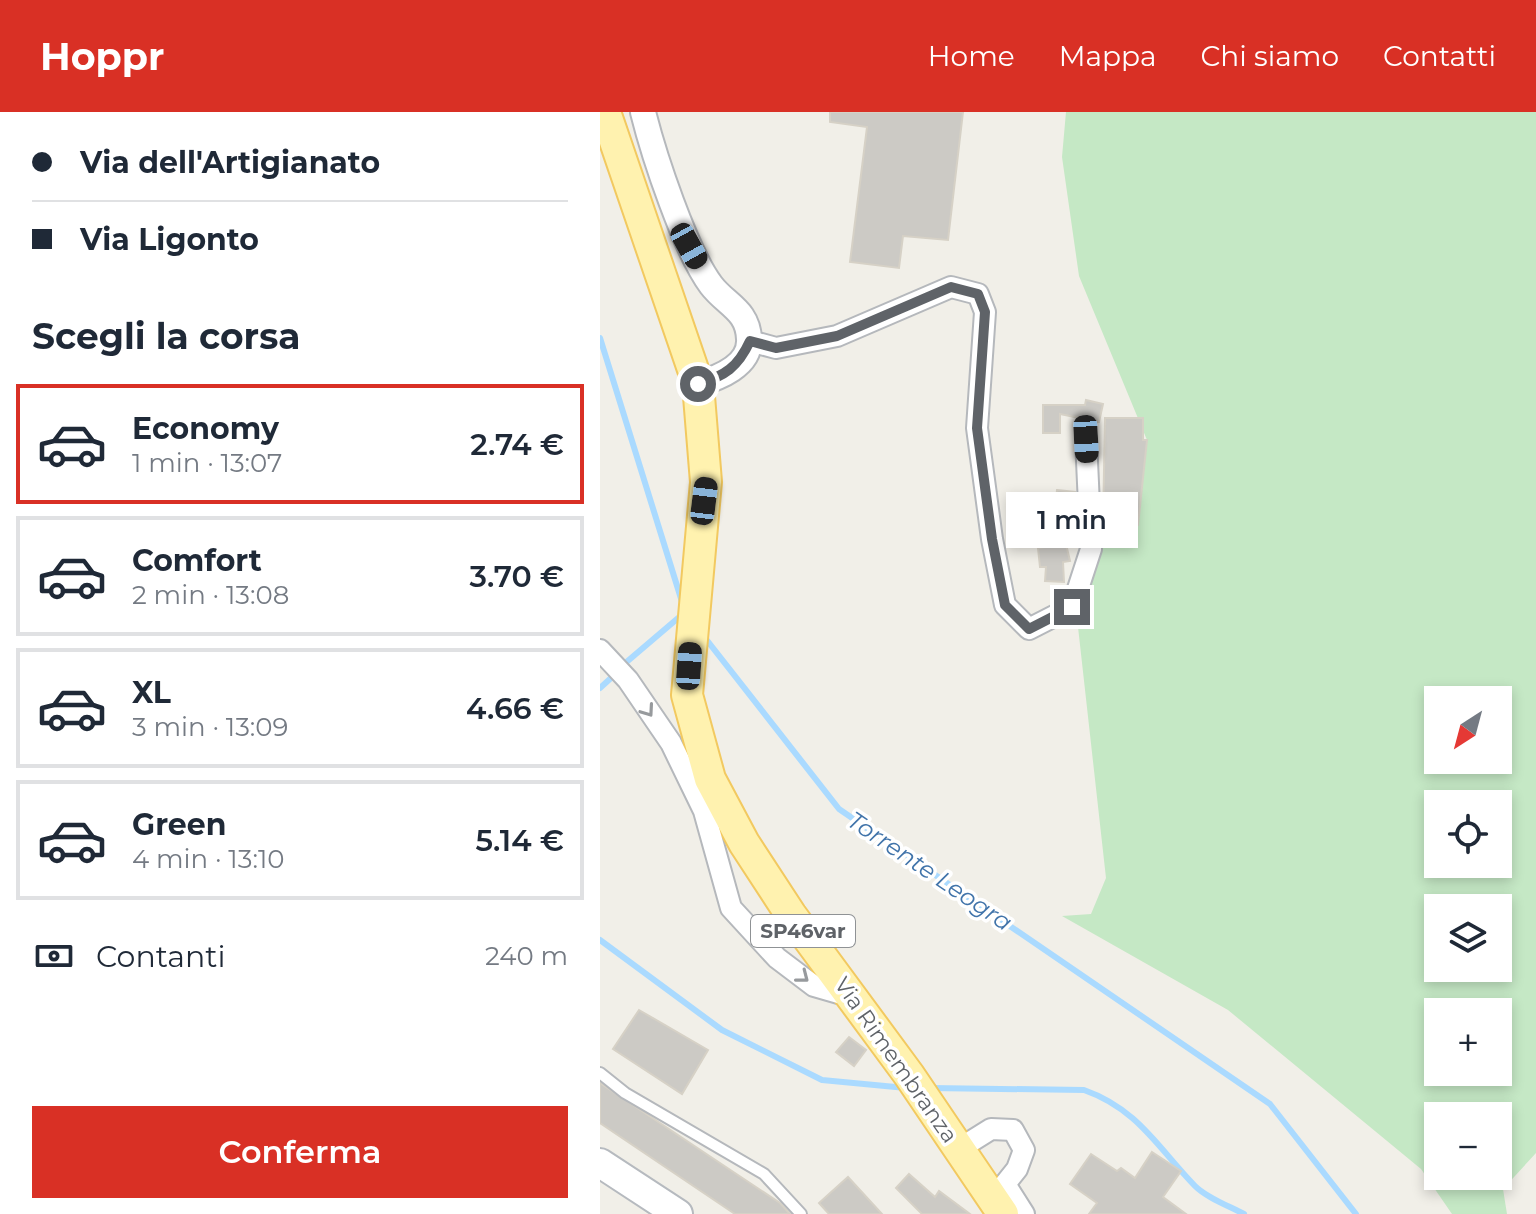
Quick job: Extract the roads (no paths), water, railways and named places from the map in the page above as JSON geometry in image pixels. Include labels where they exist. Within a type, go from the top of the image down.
[{"type":"main road","name":"SP46var","points":[[605,112],[698,384]]},
{"type":"main road","name":"Via Rimembranza","points":[[698,384],[706,482],[687,695],[710,779],[744,843],[965,1157],[1006,1207]]},
{"type":"main road","points":[[600,1163],[678,1214]]},
{"type":"street","points":[[643,112],[689,246],[712,287],[743,314],[750,341],[740,363],[720,377],[698,384]]},
{"type":"street","points":[[750,341],[776,348],[837,336],[951,287],[978,294],[985,312],[977,428],[992,539],[1005,605],[1029,629],[1072,607],[1091,549],[1086,439]]},
{"type":"street","points":[[600,650],[628,680],[671,743],[704,811],[731,908],[777,958],[814,986],[852,997]]},
{"type":"street","points":[[965,1157],[991,1129],[1013,1130],[1024,1150],[1006,1207]]},
{"type":"lane","points":[[600,1073],[625,1093],[764,1174],[801,1214]]},
{"type":"waterway","name":"Torrente Leogra","points":[[600,338],[683,605]]},
{"type":"waterway","points":[[623,665],[684,613]]},
{"type":"waterway","name":"Torrente Leogra","points":[[702,634],[839,809],[1270,1104],[1356,1214]]},
{"type":"waterway","points":[[600,688],[611,678]]},
{"type":"waterway","points":[[600,940],[722,1030],[822,1080],[906,1088]]},
{"type":"waterway","points":[[930,1088],[1084,1090],[1103,1098],[1133,1119],[1200,1190],[1244,1214]]}]
